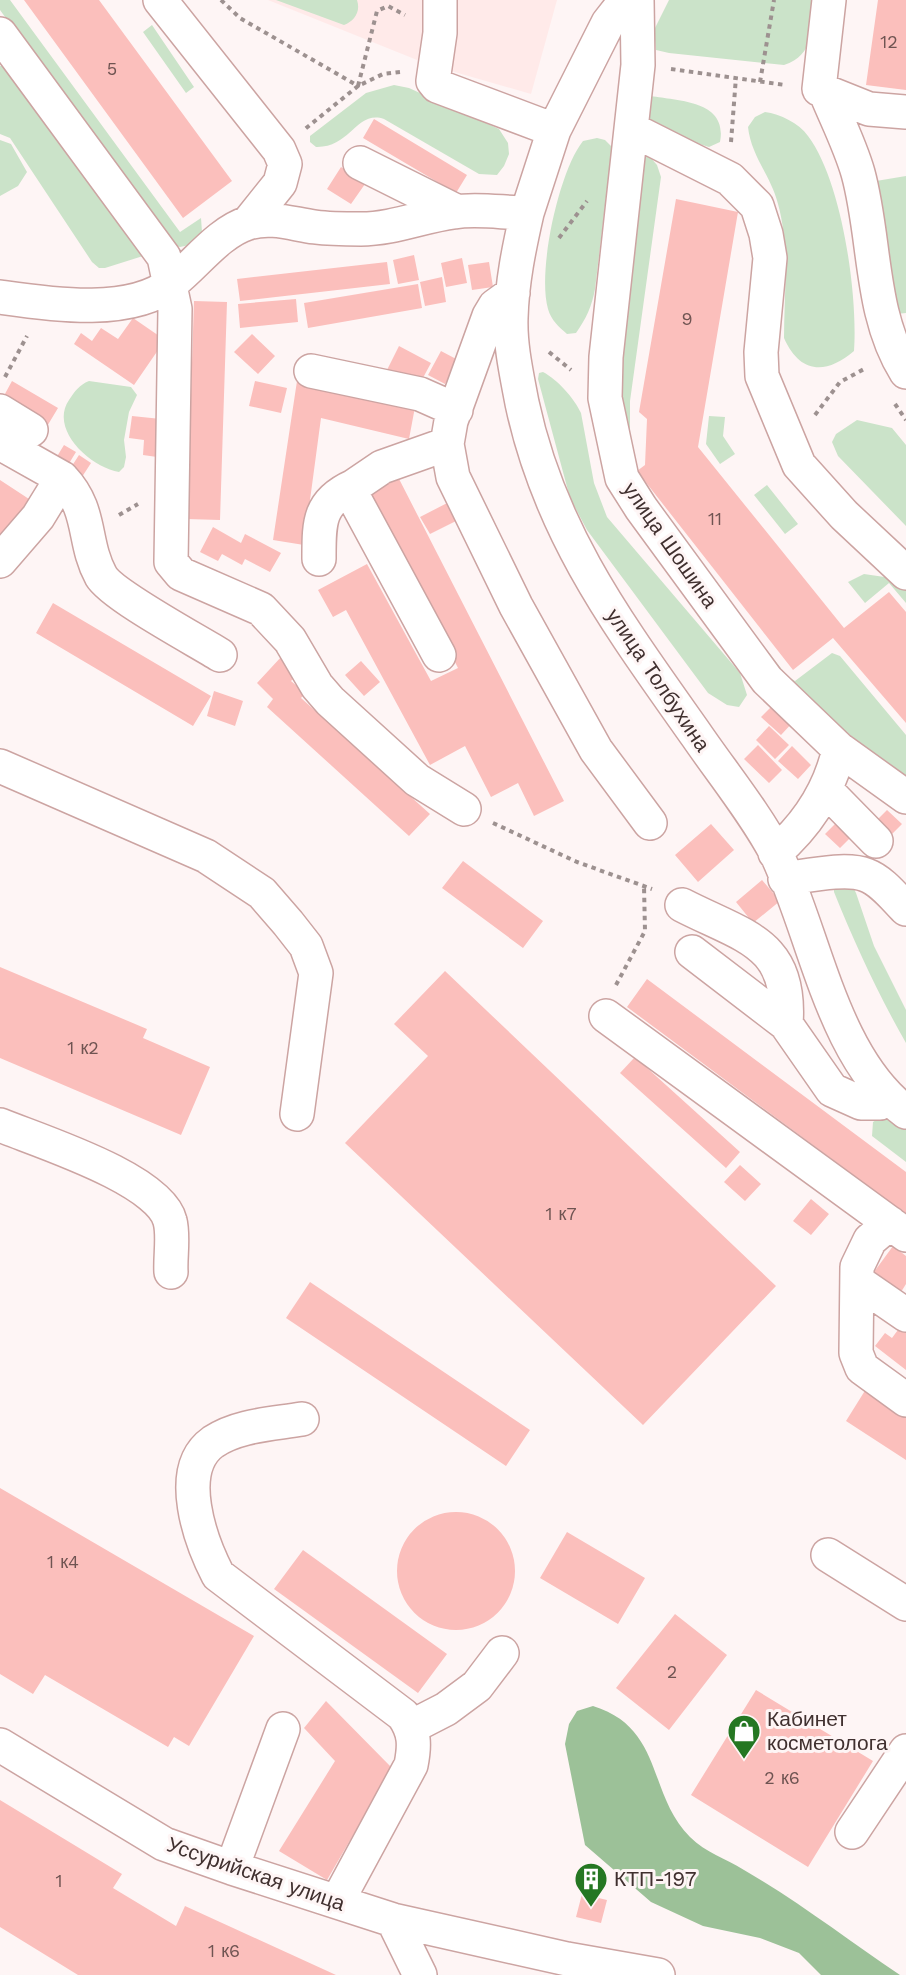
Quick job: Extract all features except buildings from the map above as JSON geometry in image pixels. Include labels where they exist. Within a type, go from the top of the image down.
[{"type":"street","points":[[160,0],[279,150],[285,164],[285,174],[248,223]]},
{"type":"street","points":[[440,0],[440,33],[433,81],[436,86],[554,130]]},
{"type":"street","points":[[0,297],[36,302],[116,304],[154,293],[171,285],[229,233],[248,223],[280,219],[312,227],[364,229],[393,226],[456,211],[527,213],[554,130],[608,23],[626,0]]},
{"type":"street","name":"улица Шошина","points":[[637,0],[639,33],[606,357],[604,398],[622,478],[766,680],[839,749],[906,797]]},
{"type":"street","points":[[829,0],[819,89],[869,109],[906,112]]},
{"type":"street","points":[[0,34],[164,257],[175,309],[171,562],[181,574],[261,609],[290,640],[317,686],[330,700],[417,780],[464,808]]},
{"type":"street","points":[[825,91],[858,171],[882,317],[902,359]]},
{"type":"street","points":[[629,142],[730,179],[757,206],[766,234],[770,258],[761,352],[762,376],[799,465],[843,515],[906,573]]},
{"type":"street","points":[[360,163],[456,211]]},
{"type":"street","name":"улица Толбухина","points":[[527,213],[512,307],[517,375],[530,439],[541,475],[561,524],[598,592],[780,866],[842,1022],[866,1072],[897,1105]]},
{"type":"street","points":[[512,307],[495,306],[489,316],[456,410],[447,444],[453,477],[516,606],[596,750],[650,823]]},
{"type":"street","points":[[311,370],[420,394],[456,410]]},
{"type":"street","points":[[0,411],[31,430]]},
{"type":"street","points":[[0,443],[62,478],[76,492],[95,561],[108,586],[220,655]]},
{"type":"street","points":[[319,559],[321,521],[327,504],[337,493],[354,486],[381,467],[447,444]]},
{"type":"street","points":[[0,561],[33,523],[62,478]]},
{"type":"street","points":[[354,486],[353,496],[439,655]]},
{"type":"street","points":[[839,749],[825,789],[780,866],[867,875],[888,890],[906,909]]},
{"type":"street","points":[[0,766],[206,856],[262,893],[288,923],[306,946],[316,973],[297,1114]]},
{"type":"street","points":[[825,789],[858,819],[876,841]]},
{"type":"street","points":[[682,905],[764,947],[782,974],[788,999],[786,1024]]},
{"type":"street","points":[[692,952],[786,1024],[832,1090],[861,1103],[897,1105]]},
{"type":"street","points":[[606,1016],[898,1229]]},
{"type":"street","points":[[0,1125],[114,1172],[151,1193],[170,1220],[171,1272]]},
{"type":"street","points":[[898,1229],[870,1240],[857,1267],[856,1353],[862,1368],[906,1400]]},
{"type":"street","points":[[858,1282],[906,1315]]},
{"type":"street","points":[[302,1419],[238,1430],[212,1443],[196,1463],[193,1493],[202,1544],[218,1575],[403,1715],[411,1727],[415,1745],[411,1765],[338,1902]]},
{"type":"street","points":[[828,1555],[906,1604]]},
{"type":"street","points":[[411,1727],[446,1709],[477,1686],[502,1653]]},
{"type":"street","points":[[232,1868],[283,1729]]},
{"type":"street","name":"Уссурийская улица","points":[[0,1745],[164,1844],[232,1868],[393,1920],[567,1959],[658,1975]]},
{"type":"street","points":[[852,1832],[906,1751]]},
{"type":"street","points":[[393,1920],[420,1975]]},
{"type":"path","points":[[221,0],[240,18],[358,86]]},
{"type":"path","points":[[759,82],[774,0]]},
{"type":"path","points":[[358,86],[374,18],[382,7],[388,6],[440,33]]},
{"type":"path","points":[[666,69],[776,84]]},
{"type":"path","points":[[279,150],[358,86],[383,74],[399,72],[433,81]]},
{"type":"path","points":[[733,100],[736,77]]},
{"type":"path","points":[[552,246],[629,142]]},
{"type":"path","points":[[0,386],[27,336],[36,302]]},
{"type":"path","points":[[512,307],[604,398]]},
{"type":"path","points":[[88,529],[142,502],[174,468]]},
{"type":"path","points":[[464,808],[577,862],[644,885],[682,905]]},
{"type":"path","points":[[606,1016],[607,1004],[645,931],[644,885]]},
{"type":"shaded area","points":[[268,0],[557,0],[531,94],[427,64]]},
{"type":"green space","points":[[0,0],[10,0],[180,232],[201,218],[202,232],[194,244],[180,247],[169,243],[0,10]]},
{"type":"green space","points":[[276,0],[357,0],[358,8],[354,18],[344,25]]},
{"type":"green space","points":[[669,0],[815,0],[810,39],[801,55],[784,65],[656,50],[654,30]]},
{"type":"green space","points":[[152,25],[194,87],[186,93],[143,32]]},
{"type":"green space","points":[[0,66],[6,66],[143,256],[105,268],[99,268],[92,262],[10,138],[0,134]]},
{"type":"green space","points":[[394,85],[409,88],[499,129],[508,143],[509,154],[497,175],[479,174],[384,119],[366,120],[346,136],[328,146],[316,147],[310,142],[310,136],[366,93]]},
{"type":"green space","points":[[651,96],[688,102],[709,111],[717,118],[721,128],[720,142],[709,147],[655,130],[641,108]]},
{"type":"green space","points":[[765,112],[789,120],[808,136],[820,156],[839,209],[850,270],[855,328],[854,351],[844,359],[824,367],[814,367],[798,359],[784,338],[785,254],[782,220],[775,194],[753,147],[748,127],[755,117]]},
{"type":"green space","points":[[597,138],[605,140],[612,147],[595,289],[580,328],[576,333],[567,334],[553,320],[548,309],[545,271],[548,247],[558,197],[574,155],[583,141]]},
{"type":"green space","points":[[0,140],[11,144],[27,172],[18,186],[0,196]]},
{"type":"green space","points":[[639,157],[650,157],[657,165],[661,177],[630,401],[630,474],[787,676],[795,681],[832,653],[840,656],[906,735],[906,779],[775,676],[626,475],[612,396]]},
{"type":"green space","points":[[906,176],[906,313],[896,314],[876,181]]},
{"type":"green space","points":[[543,372],[565,390],[581,413],[594,483],[607,517],[740,673],[747,695],[739,707],[727,705],[708,693],[587,530],[570,498],[538,379],[539,373]]},
{"type":"green space","points":[[89,381],[131,387],[137,395],[129,412],[124,440],[126,457],[124,467],[119,472],[96,463],[85,455],[68,434],[64,423],[64,411],[69,400],[82,384]]},
{"type":"green space","points":[[709,416],[725,417],[723,436],[735,454],[720,464],[706,444]]},
{"type":"green space","points":[[857,420],[892,428],[906,445],[906,526],[838,456],[832,442],[836,434]]},
{"type":"green space","points":[[767,485],[798,524],[785,534],[754,495]]},
{"type":"green space","points":[[864,574],[898,579],[906,584],[906,603],[889,583],[865,603],[848,582]]},
{"type":"green space","points":[[834,885],[853,887],[856,893],[874,946],[906,1010],[906,1043],[859,950],[834,892]]},
{"type":"green space","points":[[881,1117],[888,1117],[906,1130],[906,1162],[872,1136],[873,1122]]},
{"type":"green space","points":[[593,1706],[616,1716],[632,1730],[644,1746],[676,1820],[696,1843],[784,1895],[900,1975],[821,1975],[799,1953],[760,1938],[703,1926],[651,1902],[585,1845],[565,1744],[569,1724],[577,1711]]},
{"type":"place","name":"Кабинет косметолога","points":[[744,1760]]},
{"type":"place","name":"КТП-197","points":[[591,1908]]}]
